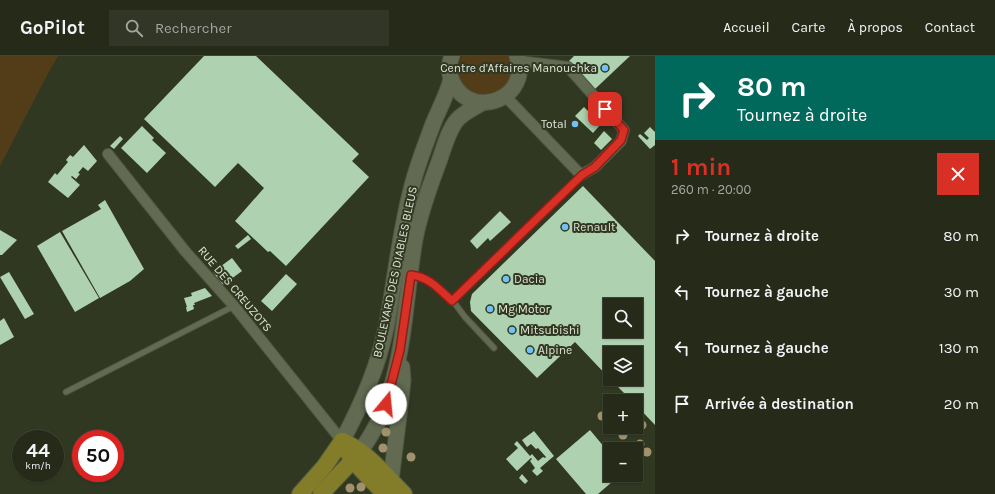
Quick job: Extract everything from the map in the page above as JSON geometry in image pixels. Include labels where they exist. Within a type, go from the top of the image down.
[{"type":"main road","name":"BOULEVARD DES DIABLES BLEUS","points":[[342,441],[363,399],[386,329],[402,229],[411,188],[433,123],[445,98],[451,79],[449,69],[452,56]]},
{"type":"main road","points":[[451,79],[463,96],[472,101],[482,103],[494,102],[512,90],[520,71],[518,59]]},
{"type":"main road","name":"BOULEVARD DES DIABLES BLEUS","points":[[357,456],[376,429],[382,414],[400,350],[420,216],[450,132],[458,119],[482,103]]},
{"type":"main road","points":[[388,487],[403,380],[400,350]]},
{"type":"main road","points":[[300,494],[324,467],[342,441],[352,445],[357,456],[388,487],[404,494]]},
{"type":"main road","points":[[321,494],[357,456]]},
{"type":"street","points":[[505,96],[582,175],[595,167],[621,140],[624,130],[568,67],[518,59]]},
{"type":"street","name":"RUE DES CREUZOTS","points":[[108,154],[186,251],[234,306],[342,441]]},
{"type":"lane","points":[[452,301],[582,175]]},
{"type":"lane","points":[[411,275],[424,278],[431,282],[452,301],[494,348]]},
{"type":"lane","points":[[66,392],[234,306]]},
{"type":"shaded area","points":[[0,56],[58,56],[0,166]]},
{"type":"shaded area","points":[[462,56],[509,56],[512,68],[510,78],[505,87],[498,93],[488,96],[479,95],[470,91],[459,76]]},
{"type":"building","points":[[204,56],[256,56],[359,154],[352,161],[369,177],[286,266],[270,251],[268,252],[235,221],[264,188],[238,163],[215,187],[144,119]]},
{"type":"building","points":[[574,56],[630,56],[595,89],[569,61]]},
{"type":"building","points":[[584,107],[601,124],[593,133],[575,116]]},
{"type":"building","points":[[142,126],[154,138],[152,140],[166,153],[147,173],[121,148]]},
{"type":"building","points":[[650,127],[655,132],[655,145],[650,149],[638,136],[640,134],[647,140],[649,138],[644,133]]},
{"type":"building","points":[[604,131],[612,139],[601,150],[594,143]]},
{"type":"building","points":[[120,136],[123,139],[114,149],[110,146]]},
{"type":"building","points":[[84,145],[97,161],[88,171],[83,167],[78,173],[80,174],[76,179],[72,176],[71,177],[80,185],[68,198],[48,182],[55,173],[57,175],[68,162],[66,160],[70,155],[73,157]]},
{"type":"building","points":[[583,186],[655,261],[655,425],[643,412],[643,394],[625,394],[617,386],[643,386],[643,346],[603,346],[603,372],[575,342],[537,378],[471,311],[470,302],[472,294]]},
{"type":"building","points":[[105,200],[144,269],[130,281],[100,298],[62,231],[101,209],[98,205]]},
{"type":"building","points":[[500,211],[511,222],[490,241],[488,238],[477,249],[470,241]]},
{"type":"building","points":[[0,230],[17,240],[2,255],[0,255]]},
{"type":"building","points":[[60,232],[99,298],[75,312],[37,246]]},
{"type":"building","points":[[248,235],[251,239],[238,249],[235,246]]},
{"type":"building","points":[[232,258],[242,271],[223,285],[213,272]]},
{"type":"building","points":[[9,272],[34,314],[25,319],[0,277]]},
{"type":"building","points":[[286,274],[297,284],[272,311],[261,301]]},
{"type":"building","points":[[205,288],[212,296],[194,303],[194,309],[187,312],[184,298],[192,296],[191,293]]},
{"type":"building","points":[[4,318],[14,337],[0,345],[0,321]]},
{"type":"building","points":[[590,430],[603,446],[603,482],[612,482],[598,494],[586,494],[556,459]]},
{"type":"building","points":[[534,431],[554,456],[540,468],[543,471],[537,476],[532,471],[535,468],[530,461],[532,459],[531,458],[517,471],[506,459],[518,448],[514,444],[517,441],[530,456],[532,454],[538,461],[543,457],[546,457],[538,448],[536,449],[531,444],[527,447],[522,440]]},
{"type":"building","points":[[522,474],[528,481],[525,484],[519,478]]},
{"type":"place","name":"Centre d'Affaires Manouchka","points":[[605,68]]},
{"type":"place","name":"Total","points":[[575,124]]},
{"type":"place","name":"Renault","points":[[565,227]]},
{"type":"place","name":"Dacia","points":[[506,279]]},
{"type":"place","name":"Mg Motor","points":[[490,309]]},
{"type":"place","name":"Mitsubishi","points":[[512,330]]},
{"type":"place","name":"Alpine","points":[[530,350]]},
{"type":"route","points":[[386,404],[400,350],[411,275],[424,278],[431,282],[452,301],[582,175],[595,167],[621,140],[624,130],[605,109]]}]
